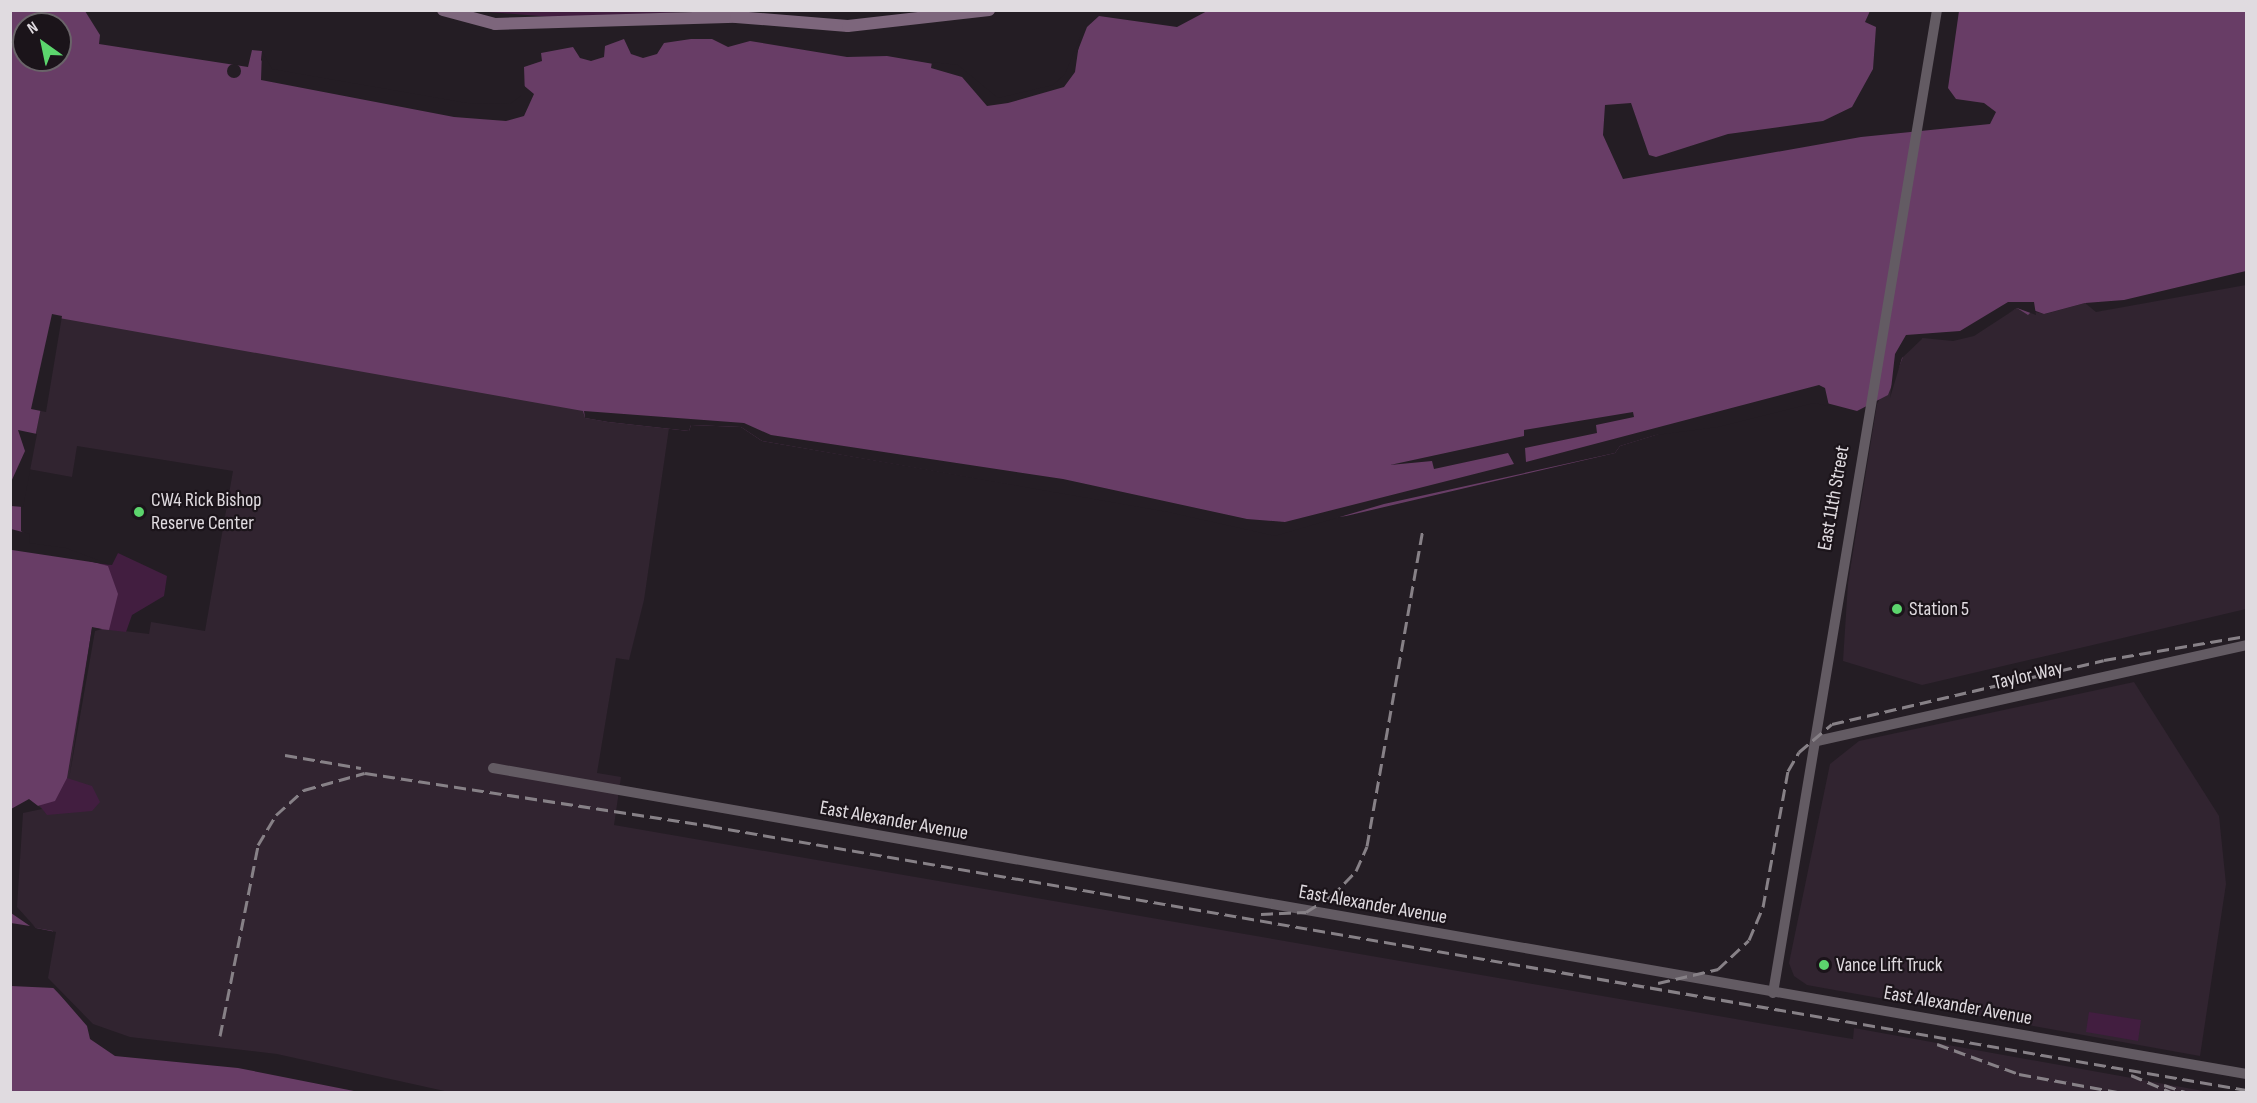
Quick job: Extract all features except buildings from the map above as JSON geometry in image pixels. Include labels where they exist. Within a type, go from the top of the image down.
[{"type":"main road","points":[[443,10],[495,24],[724,17],[848,26],[989,10]]},
{"type":"street","name":"East 11th Street","points":[[1773,993],[1817,741],[1862,446],[1937,10]]},
{"type":"street","name":"Taylor Way","points":[[1817,741],[2247,645]]},
{"type":"street","name":"East Alexander Avenue","points":[[494,768],[2247,1074]]},
{"type":"shaded area","points":[[1209,10],[1870,11],[1865,22],[1876,27],[1873,69],[1852,107],[1823,121],[1728,134],[1656,157],[1649,155],[1631,103],[1605,105],[1603,135],[1623,179],[1861,137],[1990,124],[1996,112],[1984,103],[1956,99],[1948,88],[1959,11],[2246,11],[2246,282],[2099,311],[2085,303],[2044,314],[2033,310],[2028,315],[2017,308],[1972,334],[1926,336],[1906,349],[1888,395],[1857,411],[1815,400],[1662,433],[1620,446],[1615,453],[1346,516],[1263,527],[762,441],[741,427],[691,425],[689,431],[608,422],[585,418],[583,411],[59,318],[21,507],[21,531],[28,536],[25,544],[108,566],[118,594],[109,630],[92,628],[67,778],[55,801],[20,811],[14,908],[36,928],[53,931],[45,980],[92,1026],[129,1040],[446,1092],[11,1092],[10,11],[85,11],[100,35],[99,44],[248,67],[252,50],[262,51],[261,60],[271,72],[455,104],[511,107],[525,96],[524,67],[542,61],[541,53],[573,47],[580,58],[591,61],[604,57],[605,46],[624,39],[631,54],[643,58],[657,54],[664,43],[691,39],[712,39],[728,47],[750,41],[847,57],[887,56],[957,68],[997,101],[1055,87],[1068,76],[1087,27],[1099,16],[1177,27]]},
{"type":"shaded area","points":[[476,11],[707,11],[565,18]]},
{"type":"shaded area","points":[[2246,282],[2246,609],[1922,685],[1843,661],[1848,583],[1877,404],[1906,349],[1926,336],[1972,334],[2017,308],[2045,314],[2085,303],[2099,311]]},
{"type":"shaded area","points":[[11,284],[669,428],[644,600],[629,660],[616,658],[597,773],[621,777],[614,825],[1834,1036],[1853,1039],[1854,1028],[2209,1092],[446,1092],[129,1040],[92,1026],[44,980],[36,928],[14,908],[20,810],[92,627],[149,634],[151,622],[205,631],[233,471],[77,446],[72,477],[28,469],[10,405]]},
{"type":"shaded area","points":[[10,552],[112,565],[118,553],[167,576],[164,596],[132,615],[126,632],[92,628],[67,778],[92,786],[100,802],[92,811],[47,815],[40,806]]},
{"type":"shaded area","points":[[2134,682],[2219,816],[2226,884],[2200,1056],[1807,985],[1794,976],[1789,963],[1830,764],[1859,741]]},
{"type":"shaded area","points":[[2089,1012],[2141,1020],[2138,1041],[2086,1032]]},
{"type":"pier","points":[[1080,37],[1075,72],[1064,87],[1008,103],[987,106],[962,77],[931,68],[932,62],[958,65],[998,98],[1053,85],[1065,74]]},
{"type":"pier","points":[[262,51],[272,69],[467,103],[510,104],[522,95],[522,84],[534,94],[524,116],[506,121],[454,117],[261,80]]},
{"type":"pier","points":[[231,64],[237,64],[241,71],[237,78],[231,78],[227,74],[227,68]]},
{"type":"pier","points":[[2246,271],[2246,285],[2096,312],[2085,303],[2124,300]]},
{"type":"pier","points":[[2008,302],[2034,302],[2036,315],[2017,308],[1974,336],[1953,341],[1923,338],[1902,358],[1890,398],[1895,354],[1906,335],[1960,331]]},
{"type":"pier","points":[[52,314],[62,316],[46,412],[31,409]]},
{"type":"pier","points":[[1819,385],[1825,388],[1829,406],[1814,403],[1718,427],[1656,435],[1620,446],[1615,453],[1384,504],[1275,536],[1168,512],[762,441],[741,427],[691,425],[689,431],[585,418],[584,411],[744,423],[771,435],[1063,479],[1247,519],[1285,522],[1514,464],[1508,453],[1434,469],[1432,461],[1390,465],[1524,436],[1524,430],[1633,412],[1634,417],[1596,425],[1597,433],[1525,448],[1526,462]]},
{"type":"pier","points":[[18,430],[37,434],[23,507],[11,506],[11,482],[25,451]]},
{"type":"pier","points":[[11,529],[30,534],[29,543],[66,548],[111,565],[12,550]]},
{"type":"pier","points":[[92,627],[102,629],[95,631],[69,779]]},
{"type":"pier","points":[[29,799],[42,809],[23,813],[17,907],[36,928],[56,932],[48,978],[93,1024],[130,1037],[277,1054],[449,1092],[359,1092],[238,1068],[115,1056],[90,1039],[87,1026],[54,988],[11,986],[11,923],[30,926],[11,913],[11,809]]},
{"type":"railway","points":[[1261,914],[1306,912],[1332,896],[1356,871],[1367,846],[1423,528]]},
{"type":"railway","points":[[1658,983],[1718,969],[1749,940],[1763,907],[1788,771],[1799,752],[1832,724],[2104,660],[2246,636]]},
{"type":"railway","points":[[285,755],[361,768]]},
{"type":"railway","points":[[220,1036],[258,845],[276,815],[304,790],[365,773],[710,826],[2246,1090]]},
{"type":"railway","points":[[1937,1044],[2019,1074],[2117,1092]]},
{"type":"railway","points":[[2131,1075],[2171,1092]]},
{"type":"railway","points":[[2164,1085],[2186,1092]]},
{"type":"place","name":"CW4 Rick Bishop Reserve Center","points":[[139,512]]},
{"type":"place","name":"Station 5","points":[[1897,609]]},
{"type":"place","name":"Vance Lift Truck","points":[[1824,965]]}]
